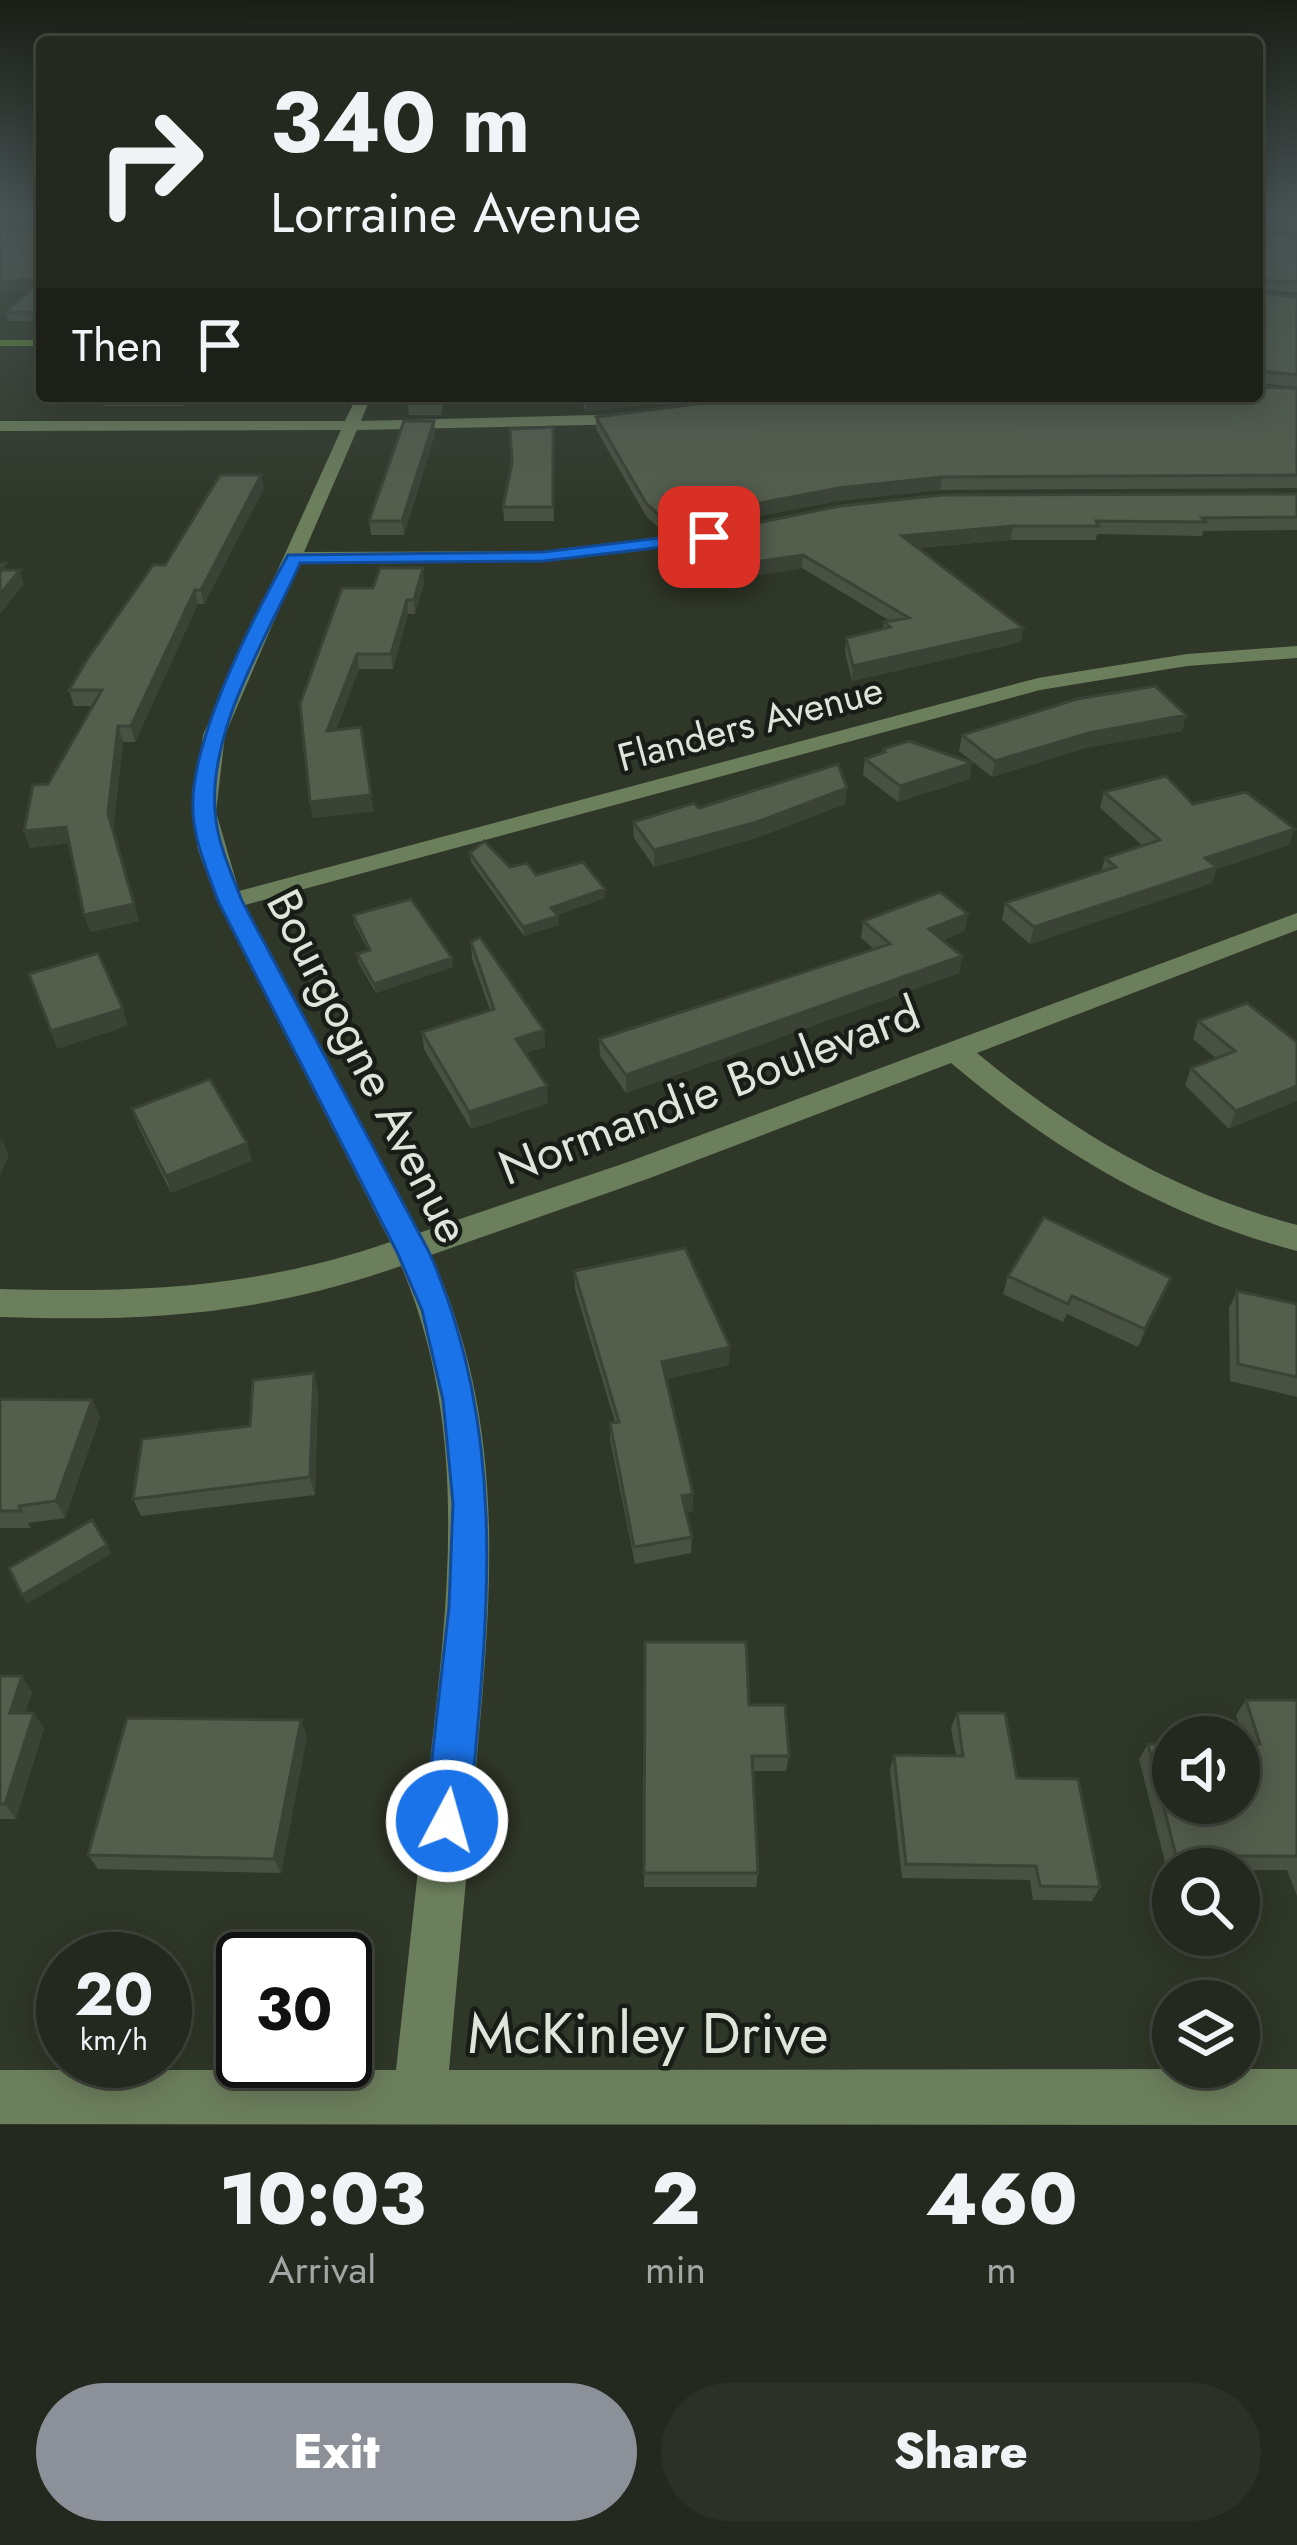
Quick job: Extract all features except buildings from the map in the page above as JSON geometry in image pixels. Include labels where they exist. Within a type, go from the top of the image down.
[{"type":"street","points":[[0,446],[33,411]]},
{"type":"street","points":[[0,426],[359,411],[649,418]]},
{"type":"street","name":"Bourgogne Avenue","points":[[359,411],[221,719],[205,771],[204,812],[211,850],[230,901],[413,1252],[438,1310],[460,1400],[471,1503],[469,1607],[420,2096]]},
{"type":"street","points":[[294,558],[543,556],[732,533]]},
{"type":"street","name":"Flanders Avenue","points":[[230,901],[1038,684],[1186,660],[1297,652]]},
{"type":"street","name":"Normandie Boulevard","points":[[0,1303],[120,1307],[250,1294],[413,1252],[1297,921]]},
{"type":"street","points":[[953,1049],[1041,1124],[1094,1158],[1220,1216],[1297,1238]]},
{"type":"street","name":"McKinley Drive","points":[[0,2097],[420,2096],[1289,2106]]},
{"type":"waterway","points":[[0,343],[36,343]]},
{"type":"route","points":[[447,1821],[469,1607],[471,1503],[460,1400],[438,1310],[413,1252],[230,901],[211,850],[204,812],[205,771],[214,735],[294,558],[543,556],[709,537]]}]
